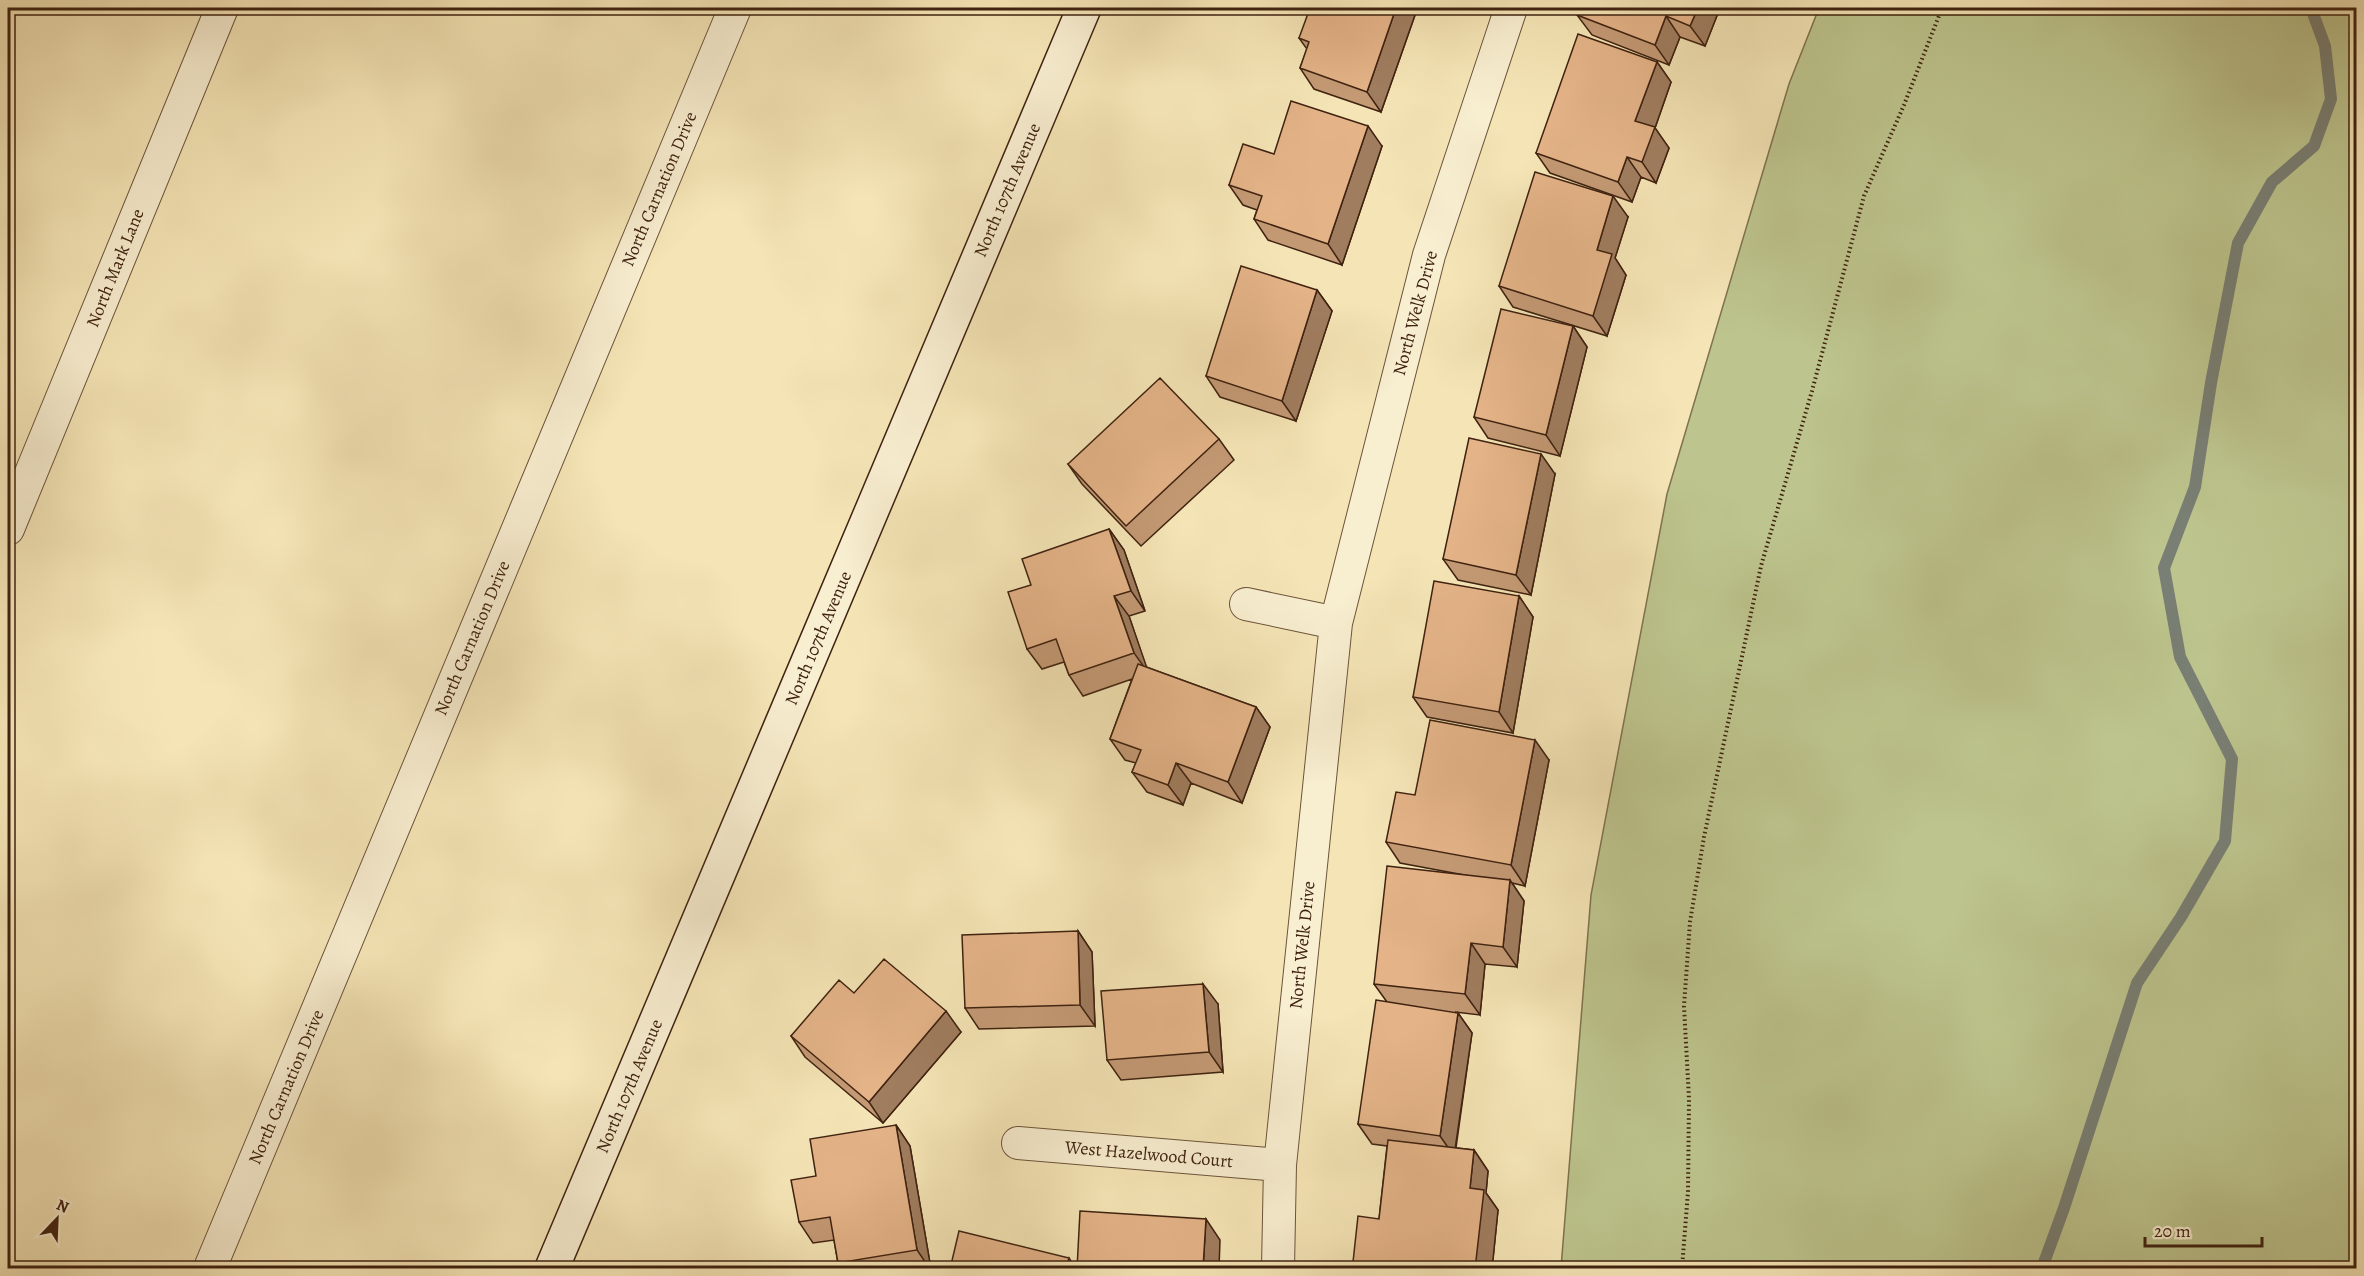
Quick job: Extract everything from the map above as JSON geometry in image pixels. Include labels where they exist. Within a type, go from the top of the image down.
[{"type":"main road","name":"North 107th Avenue","points":[[552,1269],[1084,8]]},
{"type":"street","name":"North Mark Lane","points":[[8,529],[222,8]]},
{"type":"street","name":"North Carnation Drive","points":[[210,1269],[735,8]]},
{"type":"street","name":"North Welk Drive","points":[[1278,1269],[1280,1165],[1336,623],[1429,255],[1511,8]]},
{"type":"street","points":[[1246,604],[1336,623]]},
{"type":"street","name":"West Hazelwood Court","points":[[1018,1143],[1280,1165]]},
{"type":"path","points":[[1682,1269],[1688,1192],[1689,1099],[1684,1006],[1690,922],[1704,837],[1761,566],[1812,391],[1864,196],[1904,105],[1942,8]]},
{"type":"path","points":[[2356,594],[2352,625],[2356,673]]},
{"type":"path","points":[[2352,1269],[2356,1249]]},
{"type":"green space","points":[[1819,8],[2356,8],[2356,1268],[1561,1268],[1591,895],[1667,494],[1789,84]]},
{"type":"building","points":[[1310,8],[1396,8],[1367,92],[1300,68],[1309,42],[1299,38]]},
{"type":"building","points":[[1580,8],[1698,8],[1690,26],[1666,16],[1655,45],[1577,15]]},
{"type":"building","points":[[1578,34],[1657,62],[1635,121],[1655,127],[1642,162],[1627,157],[1618,182],[1536,153]]},
{"type":"building","points":[[1291,101],[1368,126],[1328,244],[1254,219],[1262,196],[1229,185],[1243,144],[1274,154]]},
{"type":"building","points":[[1535,172],[1613,196],[1597,250],[1612,254],[1593,316],[1499,286]]},
{"type":"building","points":[[1241,266],[1317,290],[1282,401],[1206,376]]},
{"type":"building","points":[[1501,309],[1573,326],[1546,435],[1474,417]]},
{"type":"building","points":[[1160,378],[1219,439],[1126,526],[1068,464]]},
{"type":"building","points":[[1469,438],[1541,454],[1516,575],[1443,559]]},
{"type":"building","points":[[1109,529],[1131,591],[1114,596],[1134,653],[1069,675],[1056,639],[1027,649],[1008,592],[1031,585],[1022,559]]},
{"type":"building","points":[[1434,581],[1519,596],[1499,712],[1413,697]]},
{"type":"building","points":[[1138,664],[1256,707],[1228,782],[1176,763],[1168,785],[1132,772],[1141,750],[1110,739]]},
{"type":"building","points":[[1430,720],[1535,740],[1511,865],[1386,842],[1396,792],[1415,795]]},
{"type":"building","points":[[1387,866],[1510,880],[1503,947],[1471,943],[1465,994],[1374,984]]},
{"type":"building","points":[[1078,931],[1080,1005],[965,1008],[962,935]]},
{"type":"building","points":[[884,959],[946,1011],[869,1102],[791,1036],[839,980],[854,993]]},
{"type":"building","points":[[1203,984],[1209,1052],[1107,1060],[1101,991]]},
{"type":"building","points":[[1376,1000],[1458,1013],[1440,1136],[1358,1124]]},
{"type":"building","points":[[896,1125],[917,1250],[838,1263],[830,1217],[799,1222],[791,1180],[816,1176],[810,1139]]},
{"type":"building","points":[[1388,1140],[1474,1150],[1470,1188],[1484,1190],[1475,1269],[1409,1269],[1353,1262],[1358,1216],[1379,1219]]},
{"type":"building","points":[[1080,1211],[1206,1219],[1203,1269],[1077,1269]]},
{"type":"building","points":[[959,1231],[1069,1258],[1066,1269],[950,1269]]},
{"type":"waterway","points":[[2042,1268],[2064,1208],[2137,983],[2181,917],[2225,841],[2232,759],[2180,657],[2164,568],[2195,487],[2211,383],[2238,243],[2272,182],[2314,146],[2331,99],[2325,46],[2311,8]]}]
